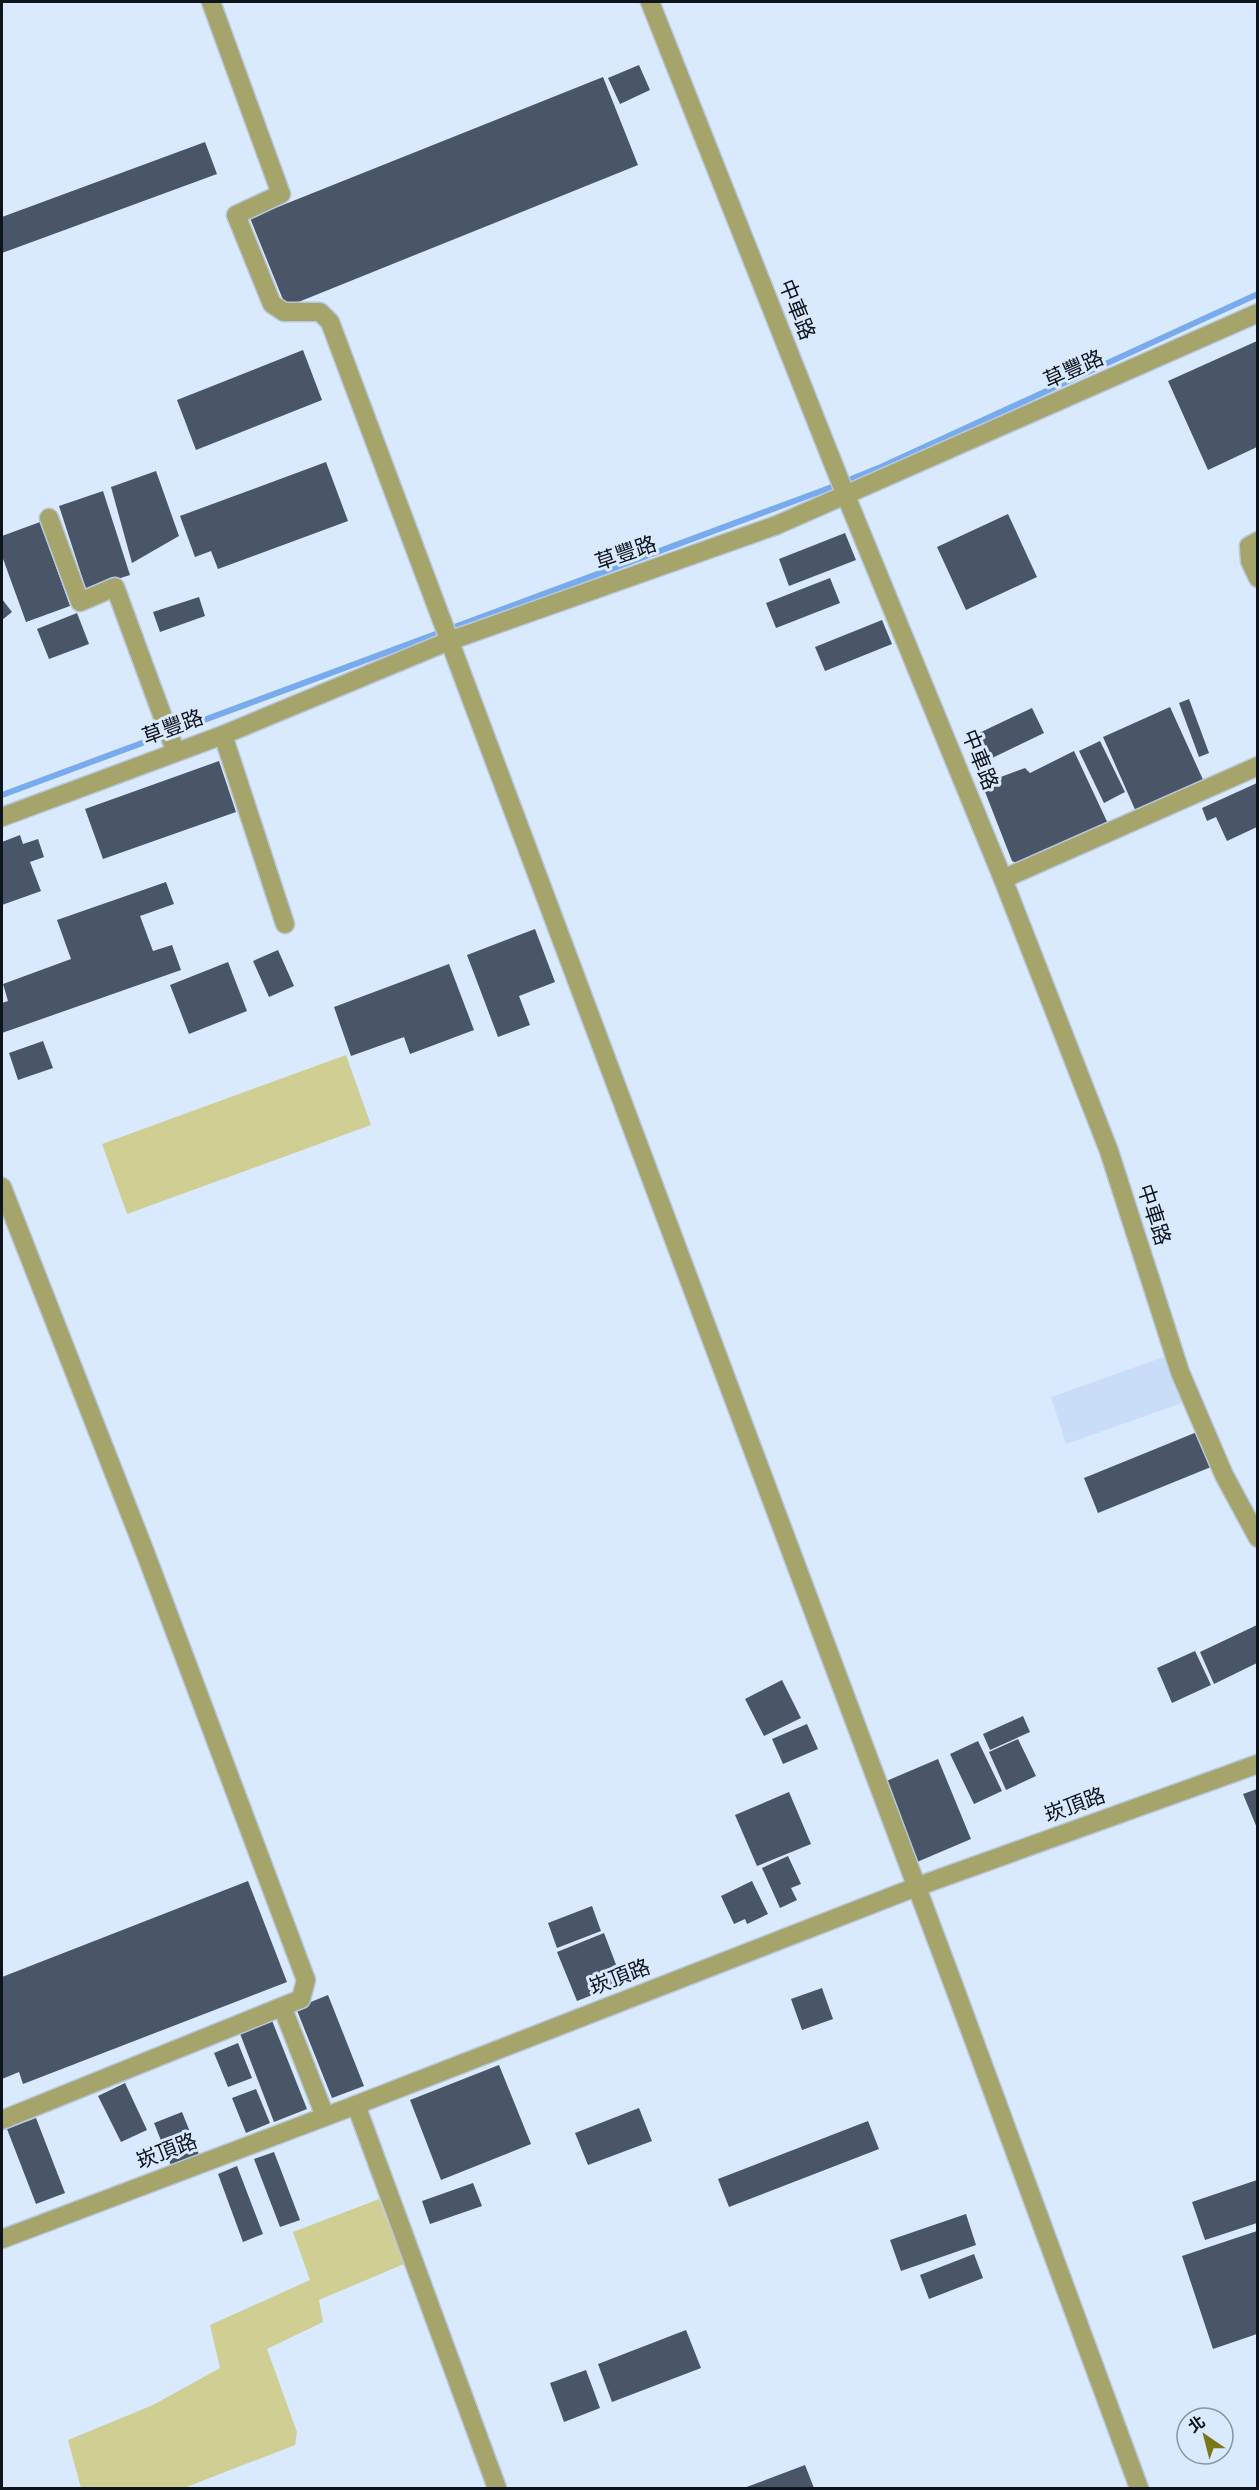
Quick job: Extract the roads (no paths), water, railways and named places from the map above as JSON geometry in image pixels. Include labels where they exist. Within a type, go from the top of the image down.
[{"type":"street","points":[[211,2],[281,195],[236,215],[272,304],[284,312],[320,312],[330,322],[1139,2488]]},
{"type":"street","name":"中車路","points":[[650,2],[846,496],[1003,879],[1109,1151],[1180,1372],[1224,1475],[1257,1538]]},
{"type":"street","name":"草豐路","points":[[2,817],[175,750],[223,735],[449,641],[777,525],[1257,313]]},
{"type":"street","points":[[50,518],[80,602],[115,587],[175,750]]},
{"type":"street","points":[[1257,541],[1249,546],[1250,561],[1257,578]]},
{"type":"street","points":[[223,735],[285,924]]},
{"type":"street","points":[[1003,879],[1257,766]]},
{"type":"street","points":[[2,1187],[149,1563],[306,1980],[301,1999],[2,2120]]},
{"type":"street","name":"崁頂路","points":[[2,2239],[356,2105],[916,1887],[1257,1764]]},
{"type":"street","points":[[285,2013],[325,2116]]},
{"type":"street","points":[[356,2105],[497,2488]]},
{"type":"waterway","points":[[2,795],[824,490],[881,467],[1258,294]]}]
